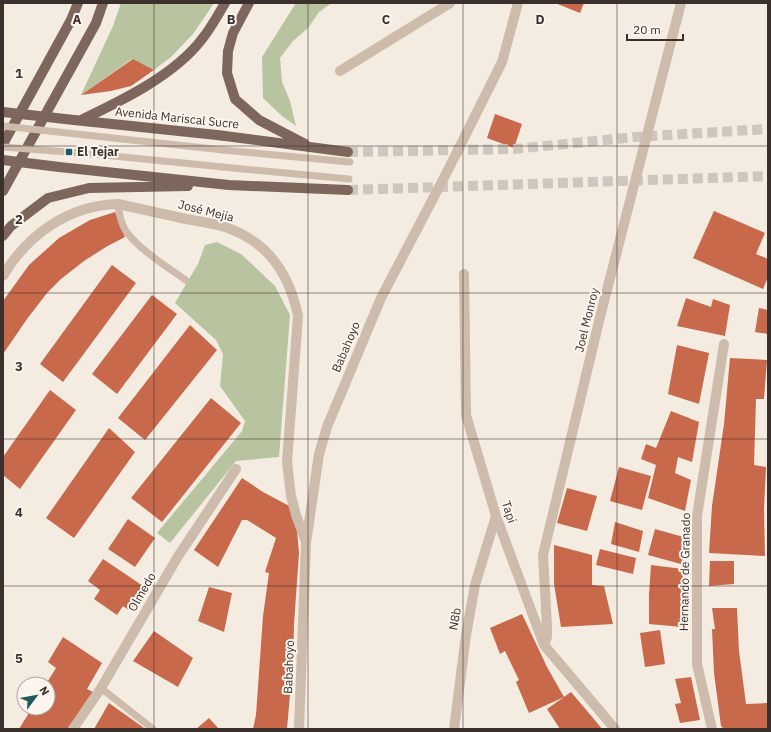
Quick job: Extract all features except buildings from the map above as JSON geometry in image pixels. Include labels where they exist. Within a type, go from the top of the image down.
[{"type":"main road","points":[[3,145],[71,20],[78,3]]},
{"type":"main road","points":[[3,191],[96,23],[103,3]]},
{"type":"main road","points":[[77,120],[127,98],[182,60],[212,26],[225,3]]},
{"type":"main road","points":[[249,3],[233,33],[228,51],[227,72],[235,99],[260,120],[310,147]]},
{"type":"main road","name":"Avenida Mariscal Sucre","points":[[3,112],[217,135],[348,152]]},
{"type":"main road","points":[[3,160],[229,185]]},
{"type":"main road","points":[[3,236],[11,226],[48,198],[89,188],[229,185],[348,190]]},
{"type":"street","points":[[340,71],[450,3]]},
{"type":"street","name":"Babahoyo","points":[[299,729],[306,543],[319,454],[327,427],[381,298],[502,62],[518,3]]},
{"type":"street","name":"Joel Monroy","points":[[544,645],[547,637],[547,626],[543,555],[600,317],[681,3]]},
{"type":"street","name":"José Mejía","points":[[3,276],[18,254],[48,227],[82,209],[104,204],[118,204],[222,226],[241,234],[261,247],[278,264],[288,282],[294,296],[298,316],[287,462],[296,515],[306,543]]},
{"type":"street","name":"Tapi","points":[[464,274],[466,415],[496,516],[544,645],[615,729]]},
{"type":"street","name":"Hernando de Granado","points":[[712,729],[697,664],[697,516],[724,344]]},
{"type":"street","name":"Olmedo","points":[[73,729],[101,688],[176,558],[236,469]]},
{"type":"street","name":"N8b","points":[[454,729],[466,634],[475,585],[496,516]]},
{"type":"lane","points":[[3,126],[350,162]]},
{"type":"lane","points":[[3,145],[349,179]]},
{"type":"lane","points":[[118,204],[123,226],[128,235],[156,259],[187,280]]},
{"type":"lane","points":[[101,688],[153,729]]},
{"type":"green space","points":[[121,3],[214,3],[193,34],[171,57],[154,70],[132,59],[81,95],[113,26]]},
{"type":"green space","points":[[296,3],[332,3],[319,12],[308,28],[293,41],[280,58],[282,82],[290,101],[296,126],[282,116],[263,98],[262,57]]},
{"type":"green space","points":[[217,242],[241,254],[275,286],[290,315],[279,457],[236,461],[170,543],[157,533],[242,431],[245,421],[220,386],[223,354],[216,340],[175,303],[198,264],[205,245]]},
{"type":"tunnel","points":[[348,152],[514,149],[635,137],[768,129]]},
{"type":"tunnel","points":[[348,190],[768,176]]},
{"type":"place","name":"El Tejar","points":[[69,152]]}]
